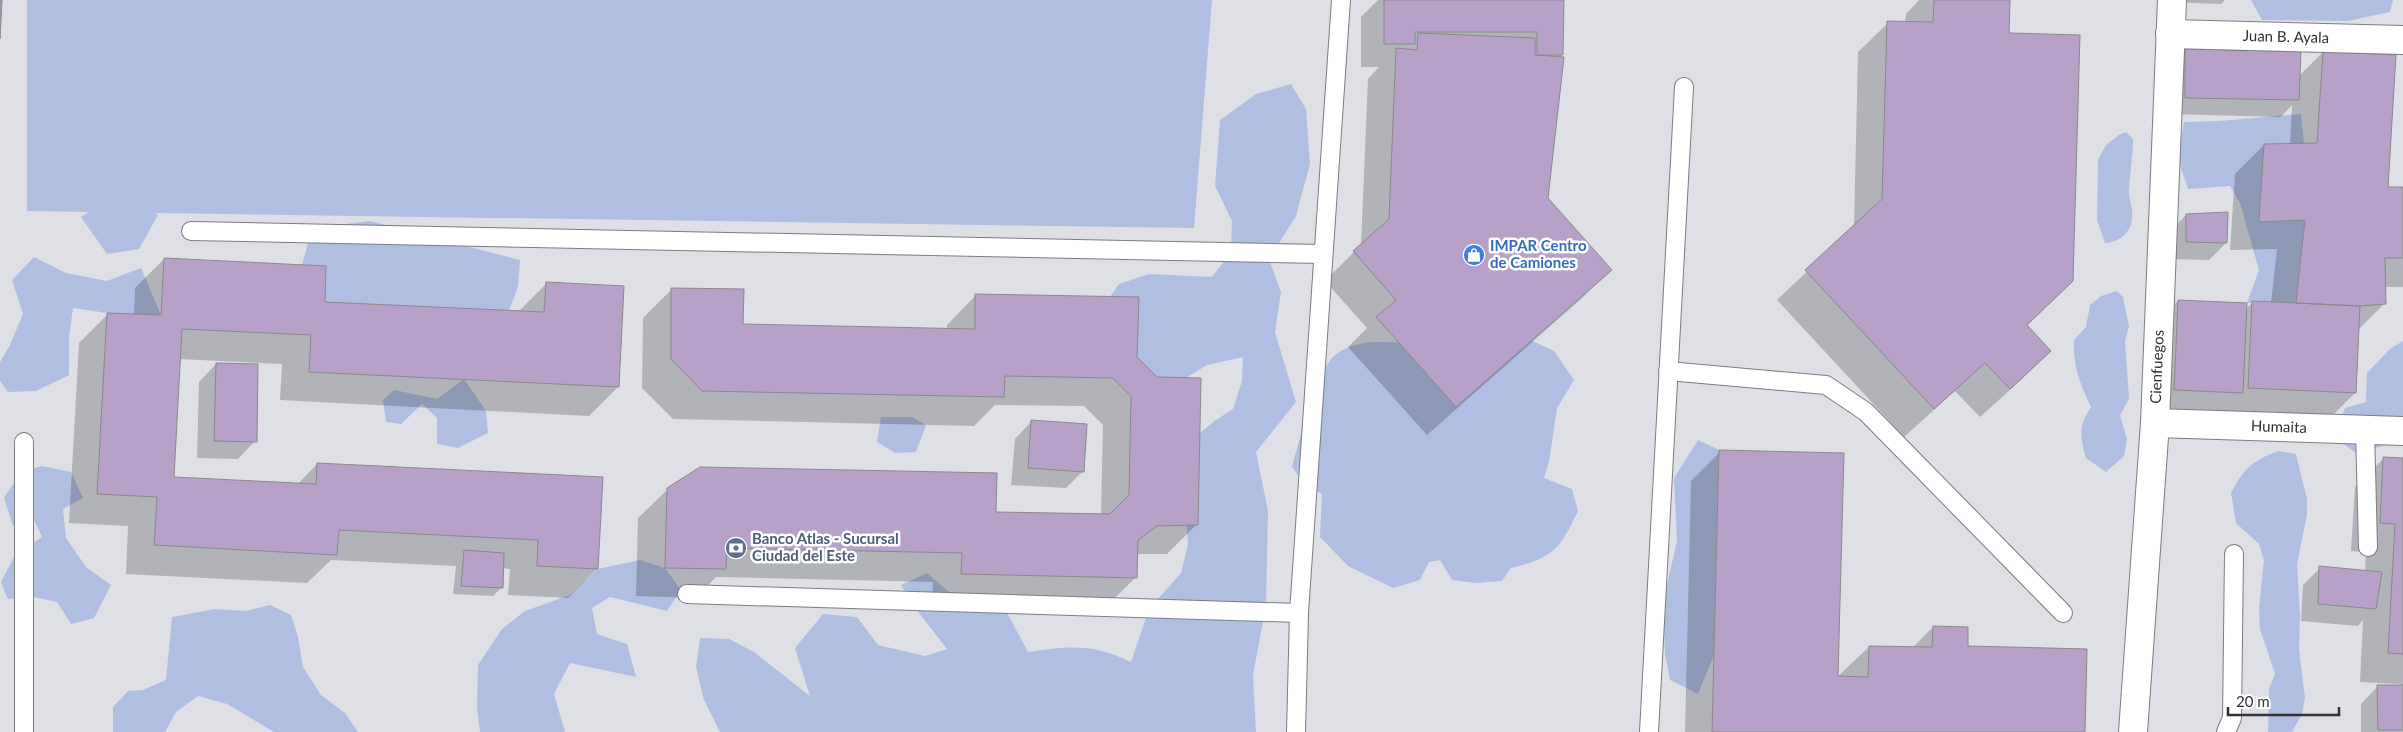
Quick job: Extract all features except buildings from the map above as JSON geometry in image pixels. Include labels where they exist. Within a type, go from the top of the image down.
[{"type":"street","name":"Cienfuegos","points":[[2133,732],[2155,422],[2172,0]]},
{"type":"street","name":"Juan B. Ayala","points":[[2170,34],[2403,40]]},
{"type":"street","name":"Humaita","points":[[2155,422],[2403,431]]},
{"type":"lane","points":[[1296,732],[1299,614],[1341,0]]},
{"type":"lane","points":[[1649,732],[1684,87]]},
{"type":"lane","points":[[191,232],[1324,254]]},
{"type":"lane","points":[[1668,372],[1826,385],[1866,412],[2063,613]]},
{"type":"lane","points":[[2366,429],[2368,547]]},
{"type":"lane","points":[[24,442],[24,732]]},
{"type":"lane","points":[[2226,732],[2232,718],[2234,554]]},
{"type":"lane","points":[[687,594],[1299,614]]},
{"type":"shaded area","points":[[27,0],[1212,0],[1194,228],[155,213],[158,215],[139,249],[107,254],[81,217],[89,212],[27,211]]},
{"type":"shaded area","points":[[2251,0],[2393,0],[2390,12],[2348,21],[2262,20]]},
{"type":"shaded area","points":[[1291,84],[1306,109],[1310,164],[1296,216],[1269,259],[1281,292],[1275,332],[1296,402],[1256,452],[1268,511],[1266,606],[1253,675],[1256,732],[720,732],[704,700],[696,667],[700,638],[729,639],[754,652],[810,696],[795,648],[823,614],[857,617],[878,645],[925,656],[947,649],[916,609],[901,585],[927,573],[956,598],[1004,607],[1028,652],[1056,648],[1093,649],[1131,662],[1149,609],[1181,573],[1188,544],[1185,501],[1177,451],[1233,409],[1242,381],[1243,357],[1207,365],[1153,398],[1096,317],[1119,284],[1149,274],[1212,277],[1231,252],[1232,221],[1215,186],[1220,120],[1256,94]]},
{"type":"shaded area","points":[[2301,114],[2304,143],[2264,144],[2259,222],[2305,220],[2296,303],[2247,303],[2259,270],[2240,203],[2230,186],[2188,189],[2178,159],[2184,122]]},
{"type":"shaded area","points":[[2126,132],[2133,139],[2129,192],[2132,209],[2131,222],[2122,237],[2105,243],[2097,220],[2098,160],[2106,145]]},
{"type":"shaded area","points":[[370,221],[520,260],[518,287],[509,311],[325,302],[326,266],[302,265],[310,236],[338,225]]},
{"type":"shaded area","points":[[34,257],[66,273],[107,281],[141,268],[161,315],[107,313],[73,308],[69,338],[69,375],[36,391],[8,392],[0,381],[0,362],[10,345],[23,314],[12,280]]},
{"type":"shaded area","points":[[2117,291],[2123,297],[2129,326],[2125,341],[2129,399],[2120,415],[2127,439],[2124,456],[2106,472],[2086,458],[2084,450],[2081,431],[2091,407],[2078,375],[2074,340],[2086,327],[2090,305],[2101,296]]},
{"type":"shaded area","points":[[1522,336],[1554,351],[1574,380],[1557,408],[1549,462],[1544,478],[1572,489],[1578,511],[1560,543],[1546,556],[1511,568],[1502,581],[1476,583],[1452,580],[1440,560],[1429,562],[1420,580],[1393,588],[1348,566],[1320,537],[1322,494],[1306,486],[1292,467],[1315,391],[1321,376],[1334,356],[1345,349],[1369,343],[1434,344]]},
{"type":"shaded area","points":[[2403,341],[2403,416],[2393,443],[2356,453],[2334,437],[2345,408],[2366,402],[2367,373],[2390,349]]},
{"type":"shaded area","points":[[464,379],[486,411],[488,433],[458,448],[437,444],[437,418],[422,404],[401,424],[386,422],[383,400],[394,390],[437,399]]},
{"type":"shaded area","points":[[881,417],[912,417],[926,425],[916,452],[895,453],[877,442]]},
{"type":"shaded area","points":[[1698,440],[1719,450],[1714,655],[1698,694],[1670,680],[1665,654],[1663,602],[1677,541],[1674,478]]},
{"type":"shaded area","points":[[2279,451],[2296,454],[2307,499],[2307,515],[2297,564],[2300,615],[2299,649],[2305,698],[2302,714],[2292,732],[2268,732],[2269,689],[2275,674],[2260,629],[2259,609],[2264,560],[2259,544],[2236,523],[2231,493],[2240,477],[2250,466],[2262,458]]},
{"type":"shaded area","points":[[42,466],[71,472],[83,498],[63,509],[66,538],[86,567],[111,585],[94,618],[71,624],[57,602],[34,597],[8,599],[1,582],[15,555],[42,537],[32,516],[13,526],[4,498],[21,472]]},
{"type":"shaded area","points":[[640,560],[665,568],[681,590],[667,611],[610,597],[592,608],[597,634],[627,644],[636,677],[570,663],[554,694],[565,732],[480,732],[477,707],[478,665],[502,629],[525,611],[570,595],[598,569]]},
{"type":"shaded area","points":[[270,605],[291,615],[298,637],[303,667],[321,695],[345,713],[358,732],[274,732],[227,704],[198,696],[176,712],[165,732],[113,732],[113,707],[128,691],[143,690],[166,680],[172,617],[215,609],[246,611]]},
{"type":"place","name":"IMPAR Centro de Camiones","points":[[1474,255]]},
{"type":"place","name":"Banco Atlas - Sucursal Ciudad del Este","points":[[736,548]]}]
